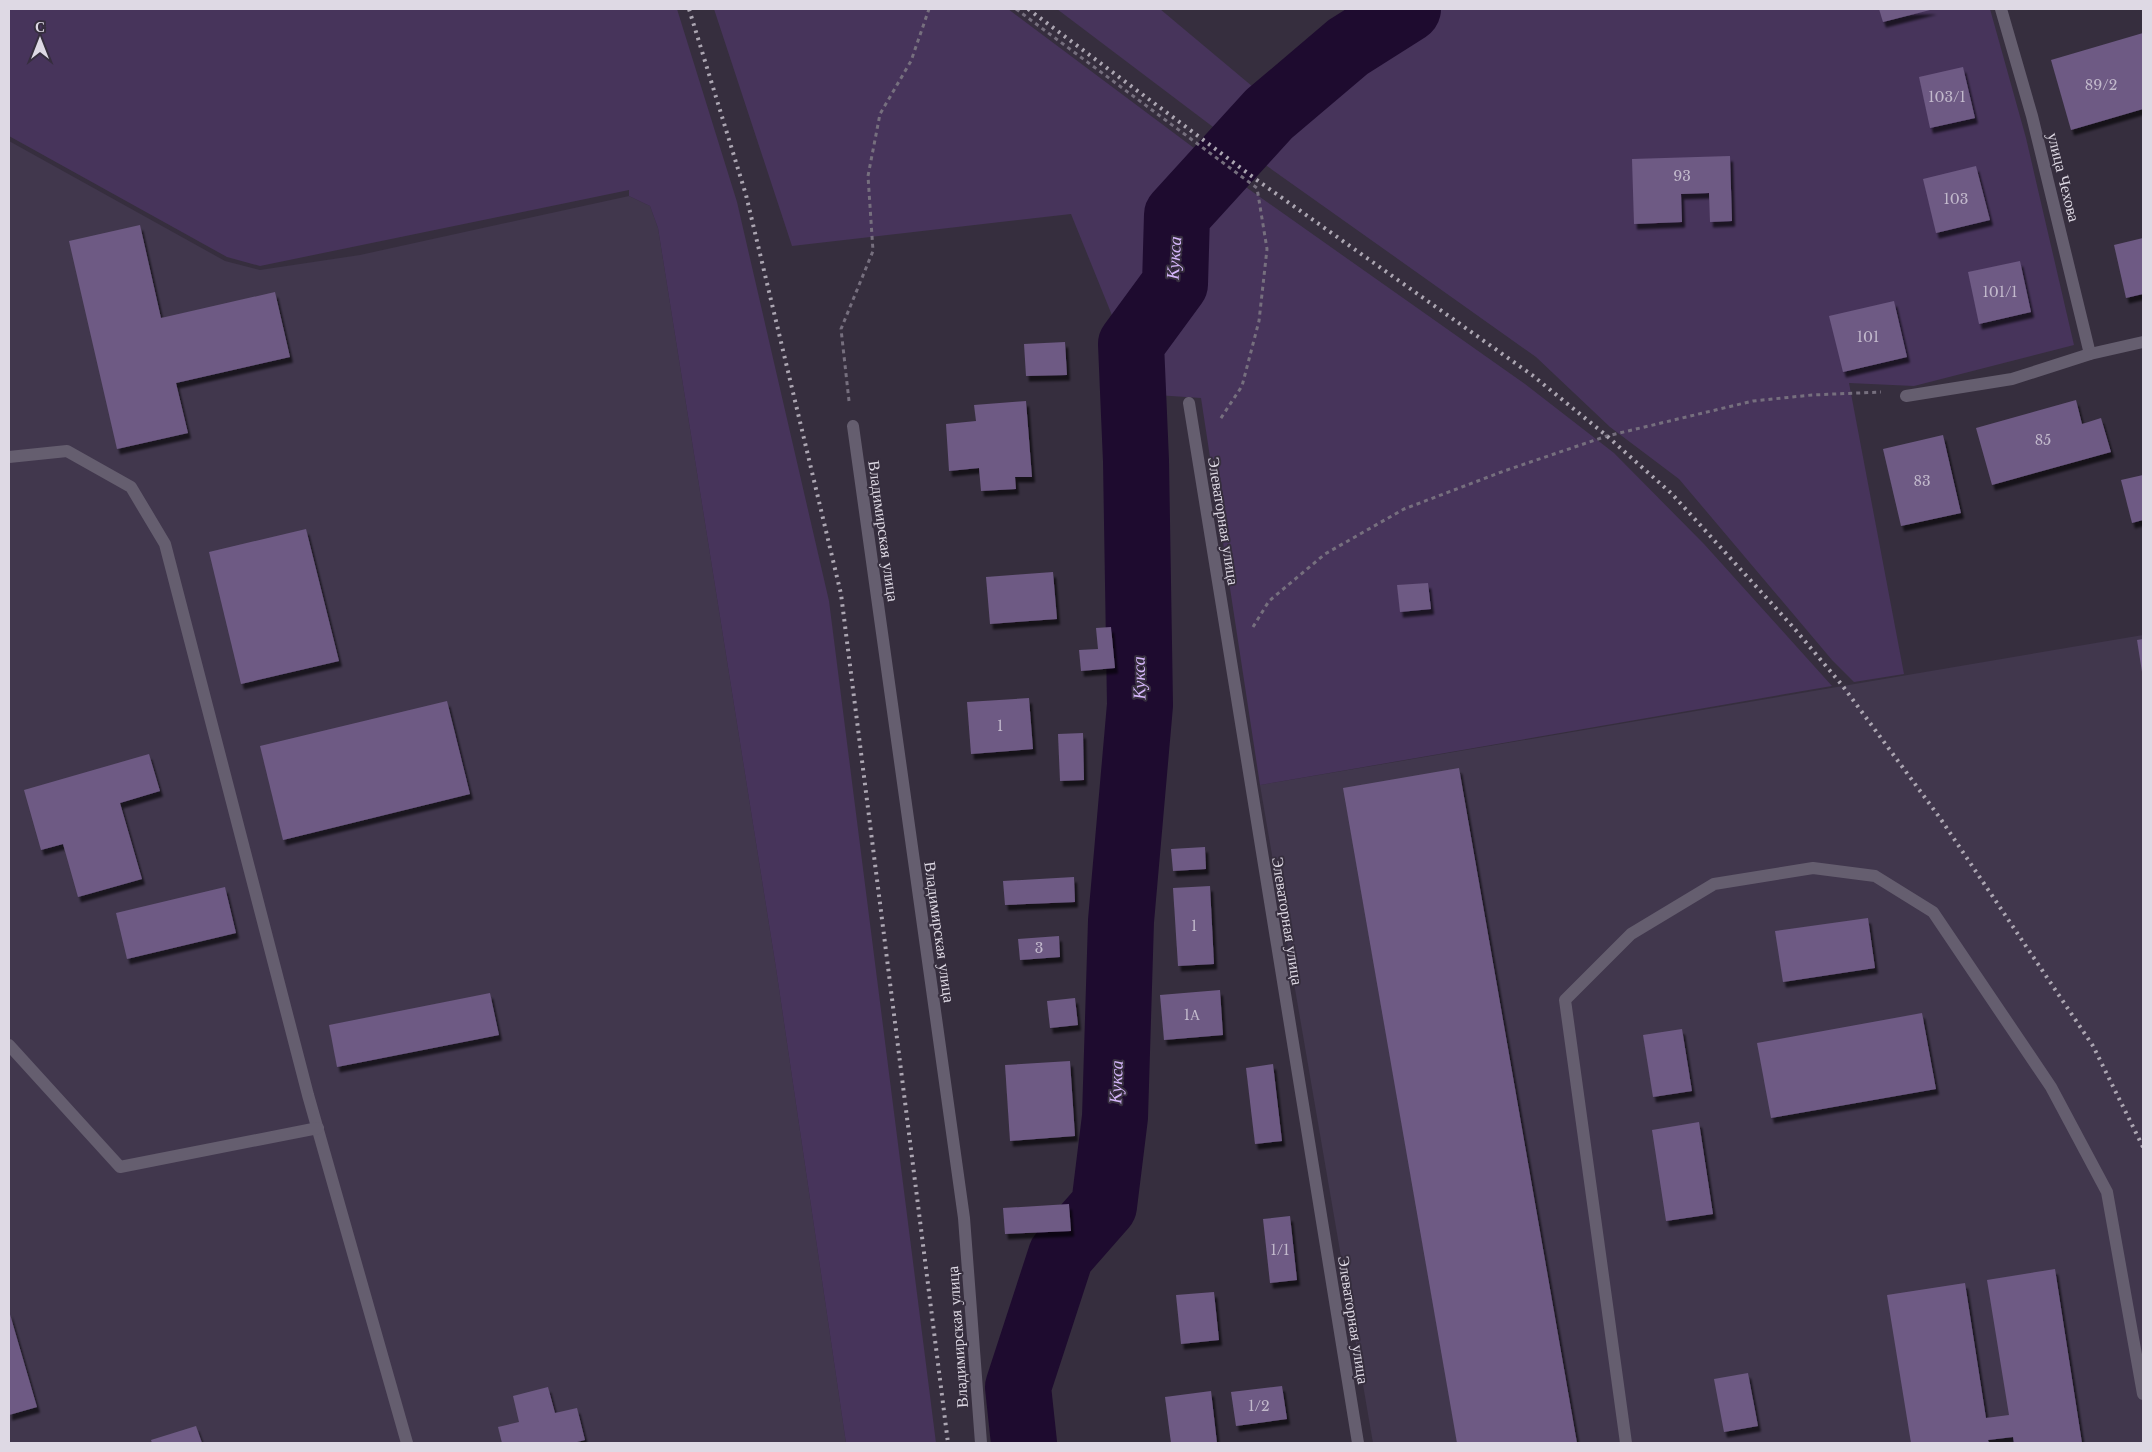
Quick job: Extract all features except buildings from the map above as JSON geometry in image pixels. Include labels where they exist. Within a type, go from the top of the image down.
[{"type":"street","name":"улица Чехова","points":[[2001,9],[2032,116],[2090,354]]},
{"type":"street","points":[[1906,396],[2012,379],[2090,354],[2143,342]]},
{"type":"street","name":"Элеваторная улица","points":[[1189,403],[1230,666],[1358,1443]]},
{"type":"street","name":"Владимирская улица","points":[[853,426],[964,1218],[981,1443]]},
{"type":"street","points":[[9,457],[67,451],[123,482],[131,487],[164,544],[318,1128],[407,1443]]},
{"type":"street","points":[[1626,1443],[1565,1000],[1631,934],[1714,884],[1813,868],[1875,876],[1932,912],[2051,1087],[2107,1192],[2143,1394]]},
{"type":"street","points":[[9,1045],[120,1167],[318,1128]]},
{"type":"path","points":[[853,426],[841,329],[872,251],[868,176],[880,114],[911,61],[928,9]]},
{"type":"path","points":[[1016,9],[1257,188],[1266,249],[1259,321],[1242,386],[1197,455]]},
{"type":"path","points":[[1230,666],[1269,601],[1325,554],[1404,509],[1607,436],[1753,401],[1875,391],[1906,396]]},
{"type":"shaded area","points":[[9,9],[677,9],[737,202],[829,601],[936,1443],[846,1443],[776,968],[658,228],[650,206],[629,196],[629,190],[260,266],[227,257],[9,136]]},
{"type":"shaded area","points":[[714,9],[1008,9],[1202,154],[1163,199],[1155,242],[1161,284],[1120,335],[1071,214],[792,246]]},
{"type":"shaded area","points":[[1057,9],[1160,9],[1265,97],[1225,136]]},
{"type":"shaded area","points":[[1438,9],[1990,9],[2026,138],[2074,345],[1914,386],[1849,383],[1904,674],[1854,682],[1832,660],[1679,479],[1610,427],[1536,357],[1250,154],[1357,66]]},
{"type":"shaded area","points":[[9,141],[225,261],[260,270],[360,255],[629,196],[650,206],[658,228],[776,968],[846,1443],[9,1443]]},
{"type":"shaded area","points":[[1233,178],[1525,384],[1614,453],[1704,544],[1832,686],[1260,785],[1201,398],[1156,395],[1156,339],[1186,301],[1192,223]]},
{"type":"shaded area","points":[[2143,635],[2143,1443],[1373,1443],[1260,785]]},
{"type":"waterway","name":"Кукса","points":[[1024,1443],[1018,1387],[1061,1255],[1104,1206],[1115,1117],[1121,921],[1140,705],[1136,461],[1131,344],[1175,284],[1177,215],[1269,114],[1348,47],[1408,9]]},
{"type":"railway","points":[[689,9],[746,195],[841,594],[948,1443]]},
{"type":"railway","points":[[1028,9],[1261,183],[1532,375],[1607,436],[1672,494],[1793,627],[1842,685],[1940,818],[2093,1046],[2143,1147]]}]
